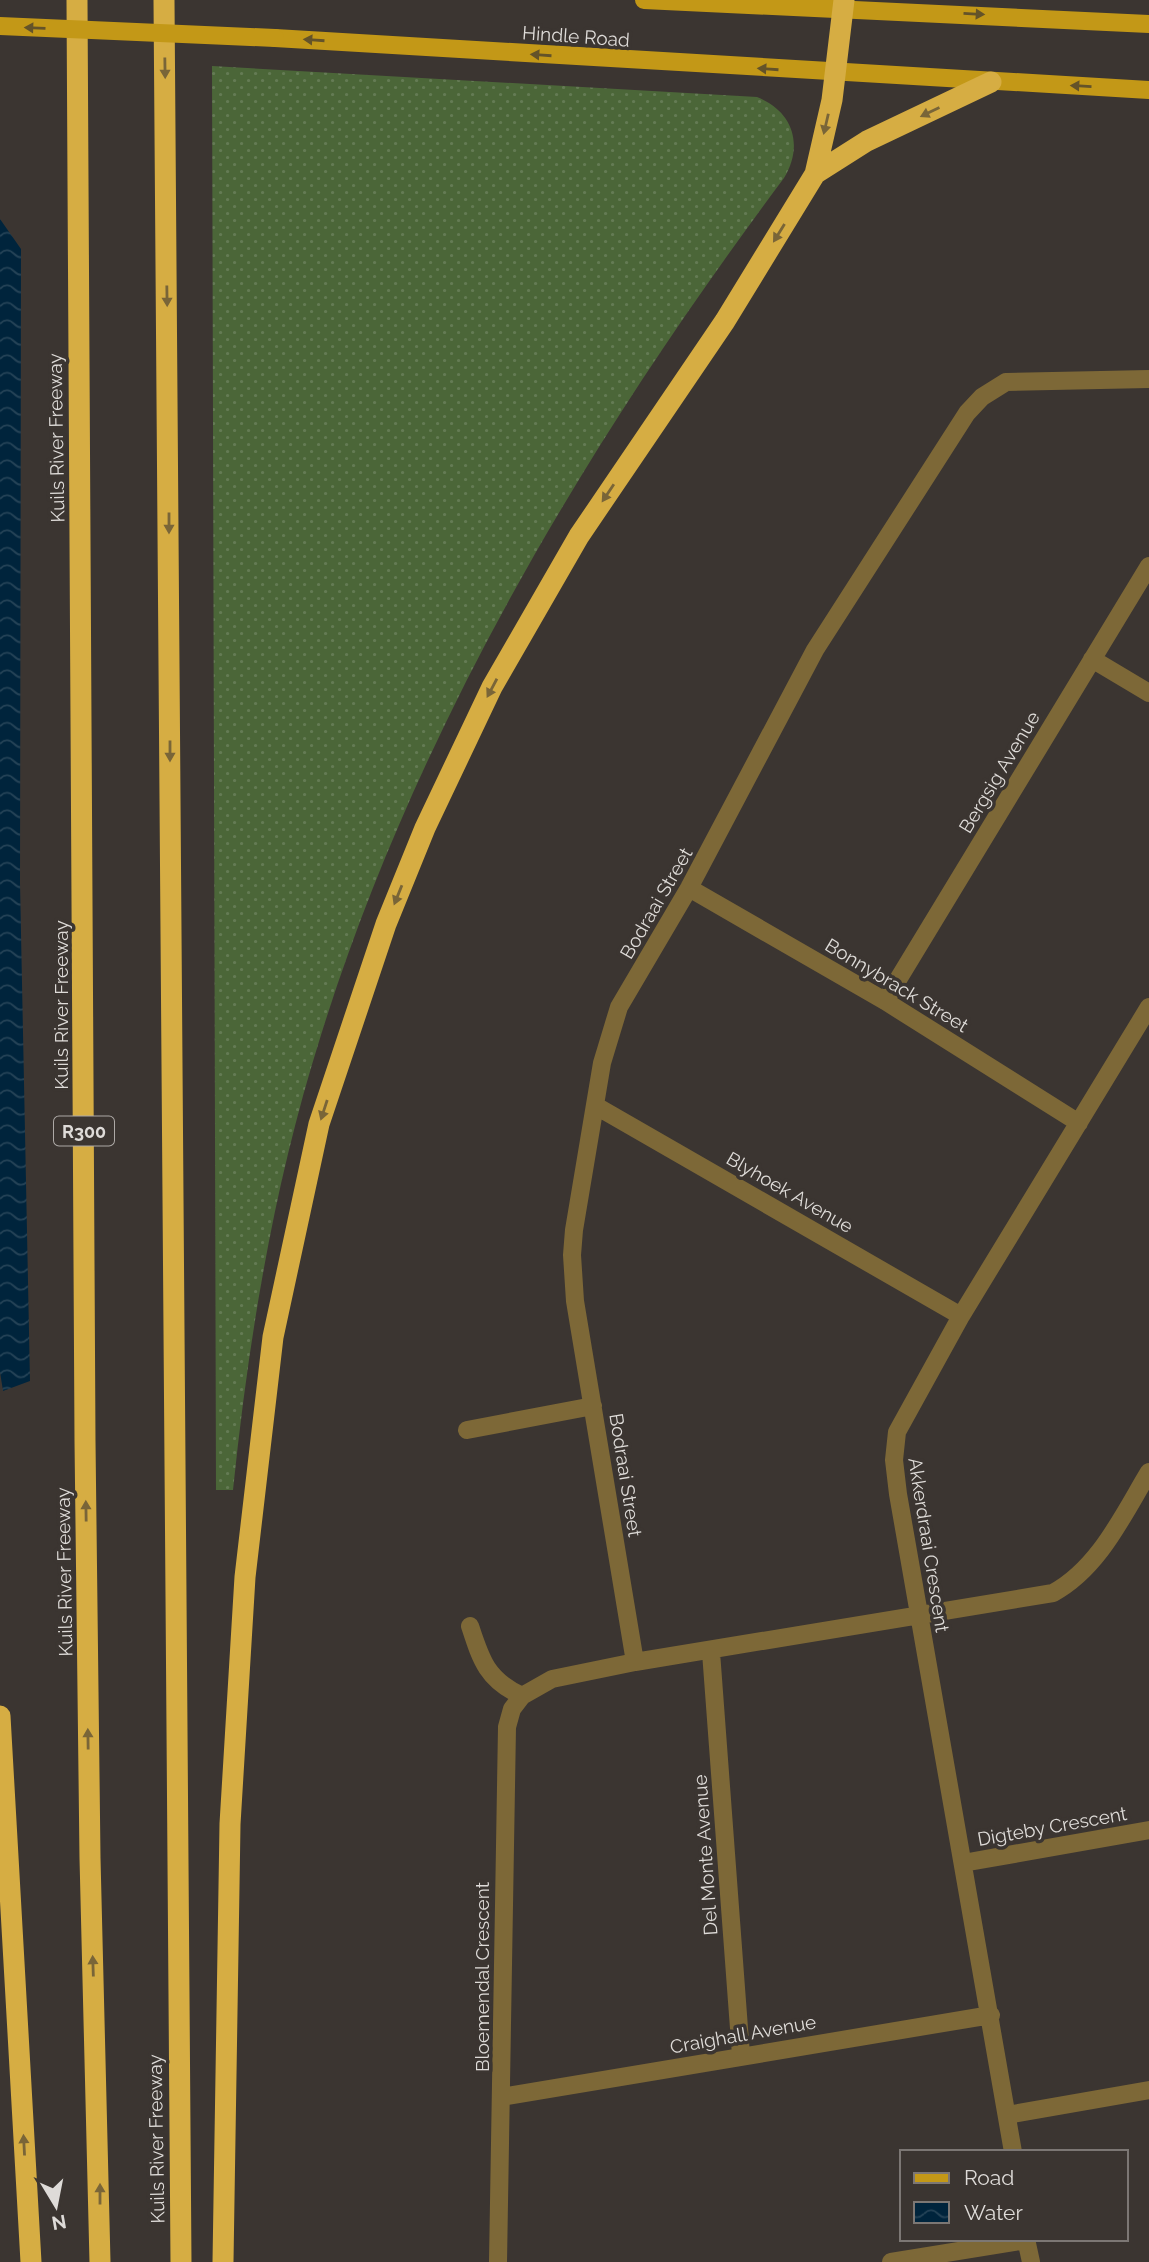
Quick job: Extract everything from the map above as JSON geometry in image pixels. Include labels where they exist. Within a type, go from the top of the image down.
[{"type":"highway","name":"Kuils River Freeway","points":[[77,0],[85,1441],[90,1858],[100,2262]]},
{"type":"highway","name":"Kuils River Freeway","points":[[164,0],[181,2262]]},
{"type":"highway","points":[[223,2262],[230,1824],[245,1577],[272,1337],[319,1124],[386,924],[425,828],[492,687],[579,536],[725,321],[815,174],[836,73],[844,5]]},
{"type":"highway","points":[[815,174],[867,141],[991,82]]},
{"type":"highway","points":[[0,1716],[31,2262]]},
{"type":"main road","points":[[644,0],[844,5],[1149,24]]},
{"type":"main road","name":"Hindle Road","points":[[0,26],[275,38],[1149,90]]},
{"type":"street","name":"Bodraai Street","points":[[635,1662],[575,1301],[572,1255],[602,1063],[619,1007],[689,888],[815,650],[967,414],[982,397],[1006,382],[1026,379],[1149,379]]},
{"type":"street","name":"Bergsig Avenue","points":[[885,1001],[1149,566]]},
{"type":"street","points":[[1093,659],[1149,693]]},
{"type":"street","name":"Bonnybrack Street","points":[[689,888],[885,1001],[1079,1123]]},
{"type":"street","name":"Akkerdraai Crescent","points":[[1013,2150],[991,2015],[918,1615],[898,1494],[894,1445],[897,1432],[961,1316],[1149,1007]]},
{"type":"street","name":"Blyhoek Avenue","points":[[596,1106],[961,1316]]},
{"type":"street","points":[[467,1430],[593,1406]]},
{"type":"street","points":[[470,1626],[480,1656],[490,1673],[505,1688],[522,1696],[552,1679],[635,1662],[711,1652],[1053,1593],[1073,1582],[1112,1532],[1149,1472]]},
{"type":"street","name":"Del Monte Avenue","points":[[711,1652],[741,2055]]},
{"type":"street","name":"Bloemendal Crescent","points":[[498,2262],[508,1727],[512,1709],[522,1696]]},
{"type":"street","name":"Digteby Crescent","points":[[963,1863],[1149,1830]]},
{"type":"street","name":"Craighall Avenue","points":[[502,2097],[991,2015]]},
{"type":"street","points":[[1007,2115],[1149,2090]]},
{"type":"street","points":[[891,2262],[1014,2241]]},
{"type":"street","points":[[1026,2241],[1031,2262]]},
{"type":"green space","points":[[212,66],[757,97],[769,103],[787,120],[794,142],[790,166],[784,178],[643,378],[516,587],[459,696],[407,806],[361,920],[304,1091],[265,1260],[247,1374],[233,1490],[216,1490]]},
{"type":"water","points":[[0,219],[21,249],[20,883],[30,1381],[3,1391],[0,1372]]}]
